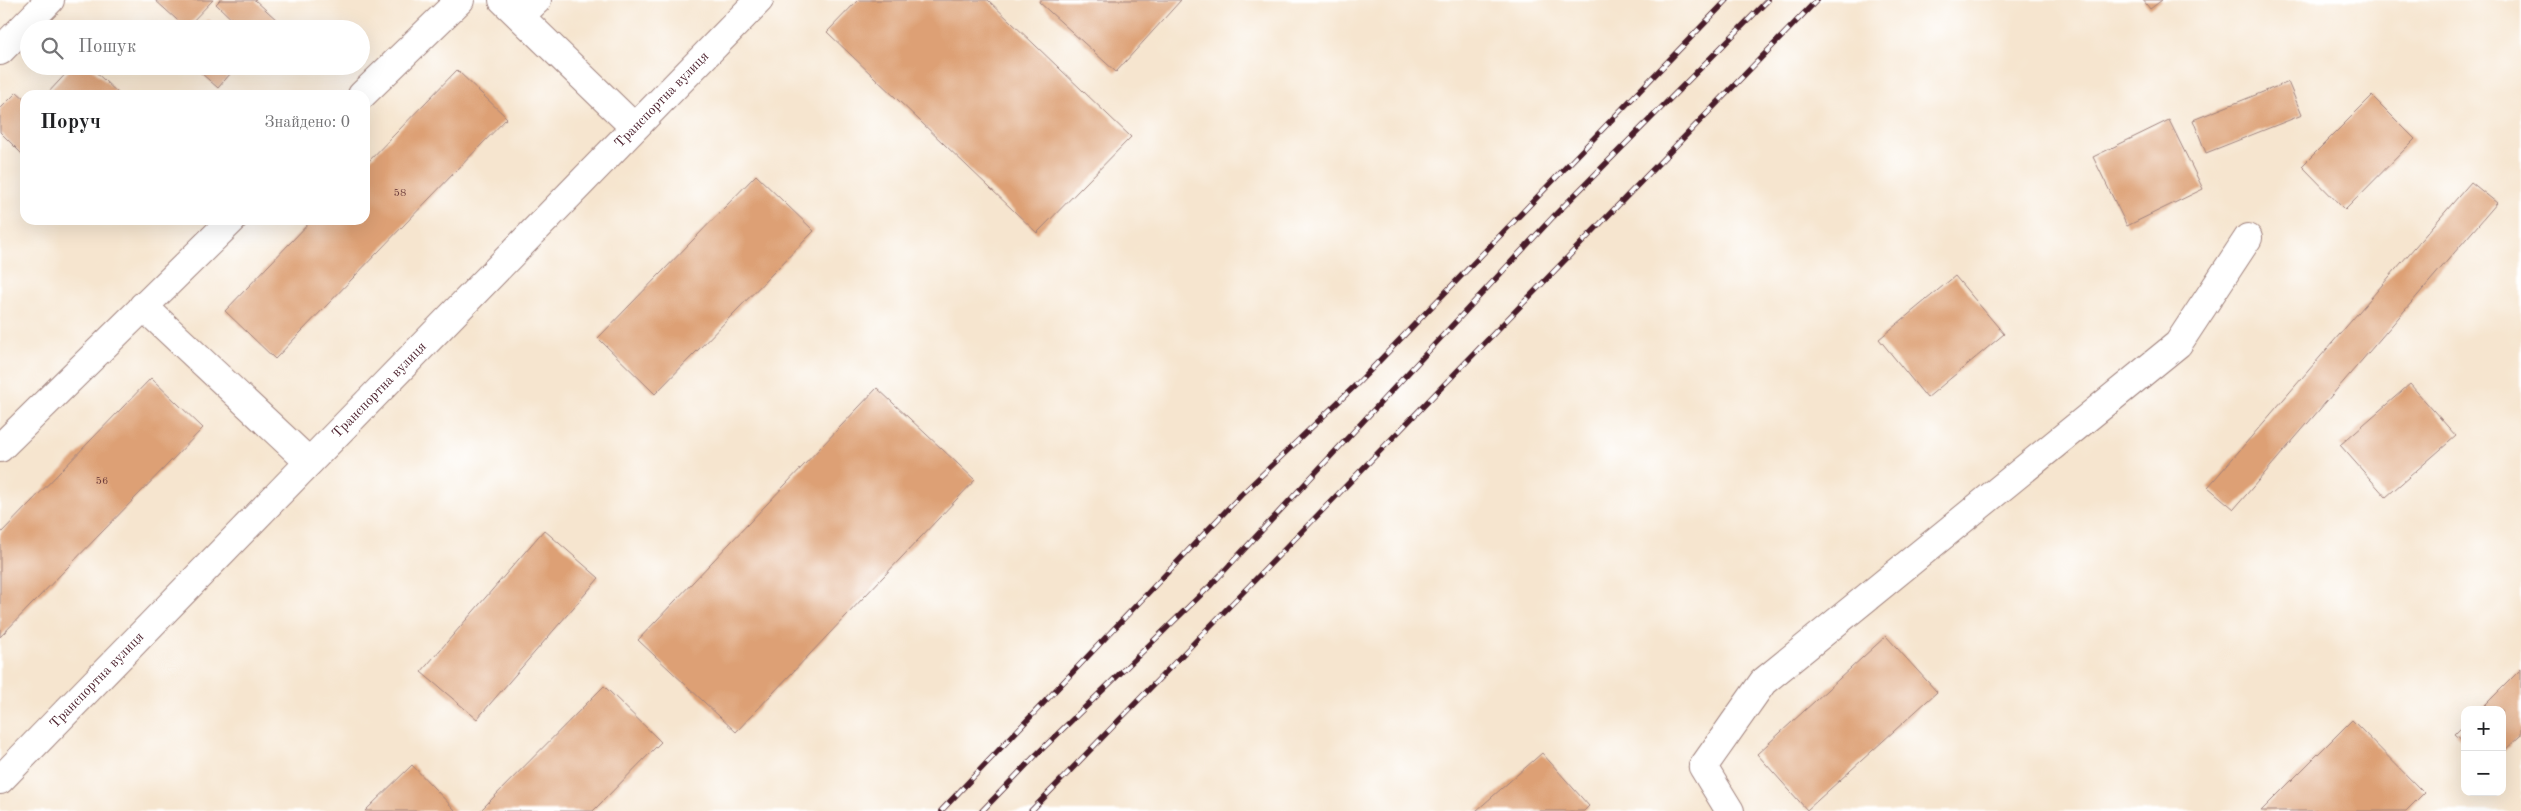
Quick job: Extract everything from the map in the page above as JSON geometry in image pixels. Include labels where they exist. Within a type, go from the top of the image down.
[{"type":"street","points":[[30,20],[50,0]]},
{"type":"street","points":[[367,90],[460,0]]},
{"type":"street","name":"Транспортна вулиця","points":[[5,765],[309,462],[759,0]]},
{"type":"street","points":[[520,5],[634,127]]},
{"type":"street","points":[[0,51],[20,31]]},
{"type":"street","points":[[0,448],[227,225]]},
{"type":"street","points":[[1730,811],[1703,767],[1763,682],[2178,344],[2248,238]]},
{"type":"street","points":[[143,306],[309,462]]},
{"type":"building","points":[[155,0],[213,0],[194,20],[177,20]]},
{"type":"building","points":[[220,0],[255,0],[277,20],[233,20],[216,4]]},
{"type":"building","points":[[858,0],[988,0],[1131,137],[1037,233],[827,32]]},
{"type":"building","points":[[1040,0],[1181,0],[1116,72],[1039,2]]},
{"type":"building","points":[[2143,0],[2162,0],[2150,9]]},
{"type":"building","points":[[457,70],[507,118],[275,359],[225,311],[307,225],[370,225],[370,160]]},
{"type":"building","points":[[65,75],[99,75],[115,90],[51,90]]},
{"type":"building","points":[[203,75],[229,75],[218,88]]},
{"type":"building","points":[[2288,82],[2302,115],[2206,153],[2193,120]]},
{"type":"building","points":[[17,92],[20,95],[20,152],[0,132],[0,109]]},
{"type":"building","points":[[2372,96],[2415,139],[2345,210],[2302,166]]},
{"type":"building","points":[[2169,120],[2203,189],[2127,226],[2093,157]]},
{"type":"building","points":[[756,175],[814,231],[655,394],[598,338]]},
{"type":"building","points":[[2471,182],[2497,203],[2234,509],[2208,487]]},
{"type":"building","points":[[1955,276],[2004,334],[1927,398],[1879,339]]},
{"type":"building","points":[[151,378],[203,428],[0,637],[0,534]]},
{"type":"building","points":[[2410,384],[2456,436],[2386,497],[2340,445]]},
{"type":"building","points":[[877,388],[975,480],[736,732],[638,640]]},
{"type":"building","points":[[544,530],[599,578],[477,719],[421,672]]},
{"type":"building","points":[[1886,636],[1937,692],[1807,810],[1757,754]]},
{"type":"building","points":[[2521,669],[2521,735],[2506,749],[2506,706],[2484,706]]},
{"type":"building","points":[[604,686],[661,742],[593,811],[480,811]]},
{"type":"building","points":[[2352,720],[2424,793],[2406,811],[2261,811]]},
{"type":"building","points":[[2461,728],[2461,739],[2455,734]]},
{"type":"building","points":[[1542,753],[1589,806],[1584,811],[1476,811]]},
{"type":"building","points":[[412,765],[456,811],[365,811]]},
{"type":"railway","points":[[941,811],[1241,495],[1359,382],[1727,0]]},
{"type":"railway","points":[[982,811],[1036,755],[1211,585],[1553,217],[1768,0]]},
{"type":"railway","points":[[1031,811],[1817,0]]}]
